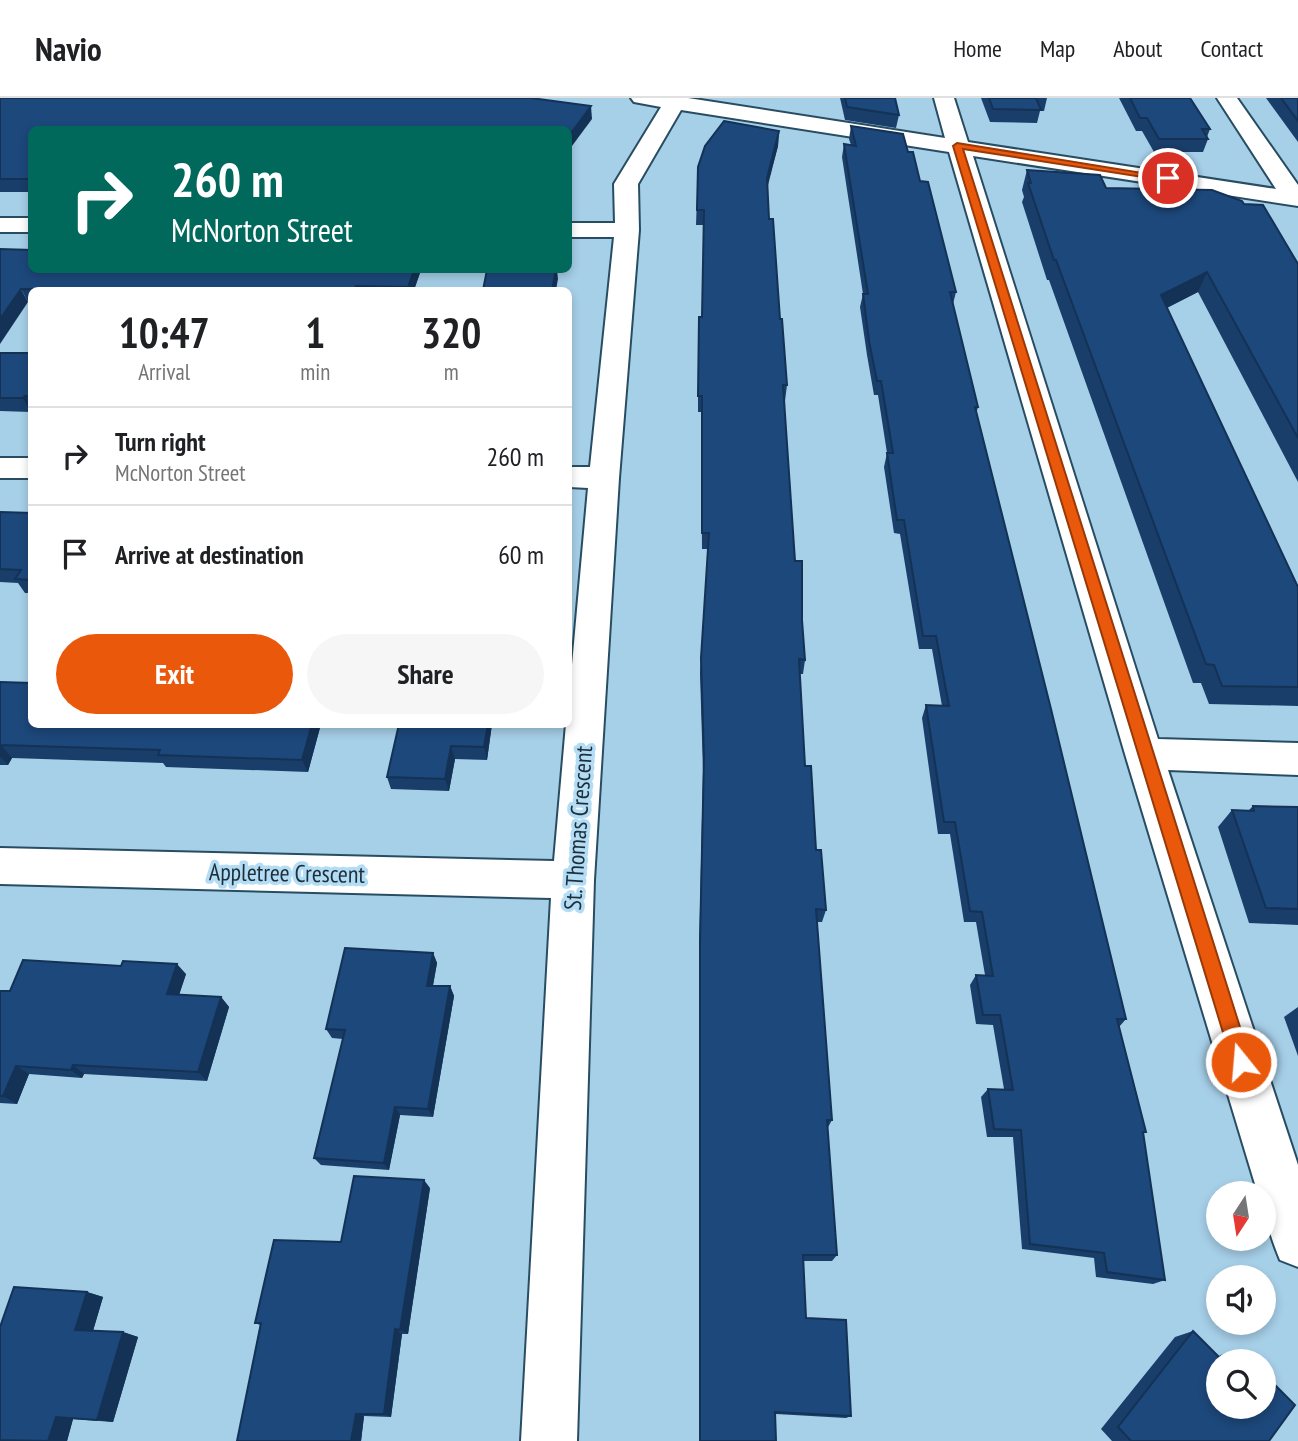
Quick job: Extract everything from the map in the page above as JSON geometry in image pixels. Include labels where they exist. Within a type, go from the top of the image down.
[{"type":"street","points":[[943,98],[1144,754],[1298,1242]]},
{"type":"street","points":[[1227,98],[1285,185],[1298,199]]},
{"type":"street","points":[[664,100],[1298,199]]},
{"type":"street","name":"St. Thomas Crescent","points":[[550,1441],[586,477],[627,230],[626,184],[664,100]]},
{"type":"street","points":[[0,225],[28,225]]},
{"type":"street","points":[[572,230],[627,230]]},
{"type":"street","points":[[0,468],[28,468]]},
{"type":"street","points":[[1144,754],[1298,759]]},
{"type":"street","name":"Appletree Crescent","points":[[0,866],[573,880]]},
{"type":"building","points":[[0,98],[531,98],[591,106],[572,132],[572,126],[28,126],[28,179],[0,179]]},
{"type":"building","points":[[845,98],[895,98],[899,115],[847,107]]},
{"type":"building","points":[[989,98],[1036,98],[1041,110],[993,109]]},
{"type":"building","points":[[1130,98],[1190,98],[1210,129],[1202,129],[1208,139],[1159,139],[1147,118],[1140,118]]},
{"type":"building","points":[[1281,98],[1298,98],[1298,121]]},
{"type":"building","points":[[724,121],[779,131],[767,178],[769,219],[773,219],[782,319],[787,385],[783,385],[795,561],[802,561],[805,660],[799,659],[805,766],[811,766],[816,850],[821,850],[826,910],[816,909],[832,1120],[827,1120],[837,1255],[803,1255],[806,1318],[846,1320],[851,1416],[775,1412],[776,1441],[700,1441],[700,942],[704,758],[701,658],[709,533],[702,533],[702,396],[698,396],[704,210],[697,210],[698,167],[705,146]]},
{"type":"building","points":[[851,126],[903,134],[908,152],[913,152],[920,181],[928,182],[956,292],[950,292],[978,407],[975,407],[1126,1019],[1117,1019],[1146,1132],[1143,1132],[1165,1280],[1107,1272],[1104,1253],[1030,1244],[1021,1130],[994,1129],[988,1089],[1013,1090],[1000,1015],[983,1015],[976,975],[993,976],[982,912],[970,911],[955,822],[944,822],[926,705],[949,706],[936,636],[923,636],[904,520],[897,520],[887,453],[893,453],[881,381],[877,381],[869,341],[863,294],[868,294],[844,144],[856,146]]},
{"type":"building","points":[[1027,170],[1100,175],[1106,188],[1212,190],[1244,204],[1263,205],[1298,264],[1298,438],[1207,272],[1161,295],[1298,587],[1298,687],[1222,686],[1214,665],[1206,664],[1054,260],[1028,183],[1031,183]]},
{"type":"building","points":[[0,249],[28,250],[28,273],[413,273],[408,287],[28,287],[21,289],[0,319]]},
{"type":"building","points":[[486,273],[555,273],[553,287],[484,287]]},
{"type":"building","points":[[0,353],[28,353],[28,396],[0,398]]},
{"type":"building","points":[[0,512],[28,513],[28,580],[15,579],[21,570],[0,569]]},
{"type":"building","points":[[0,682],[28,683],[28,728],[311,728],[302,760],[158,755],[160,750],[1,745],[0,748]]},
{"type":"building","points":[[398,728],[487,728],[484,747],[451,746],[445,779],[387,777]]},
{"type":"building","points":[[1253,806],[1298,807],[1298,909],[1266,908],[1232,810],[1254,811]]},
{"type":"building","points":[[345,948],[433,953],[427,986],[450,986],[428,1109],[395,1107],[384,1163],[314,1158],[345,1030],[326,1029]]},
{"type":"building","points":[[23,960],[121,966],[123,961],[177,964],[167,994],[221,997],[198,1072],[73,1065],[71,1070],[16,1066],[3,1096],[0,1096],[0,991],[10,991]]},
{"type":"building","points":[[354,1176],[424,1180],[400,1330],[395,1329],[384,1414],[356,1414],[351,1441],[237,1441],[261,1323],[255,1323],[274,1240],[341,1242]]},
{"type":"building","points":[[14,1287],[87,1292],[75,1330],[123,1332],[97,1420],[56,1417],[48,1441],[0,1440],[0,1327]]},
{"type":"building","points":[[1193,1331],[1211,1349],[1206,1349],[1206,1419],[1276,1419],[1276,1386],[1295,1405],[1269,1441],[1131,1441],[1118,1427]]},
{"type":"route","points":[[1168,178],[957,146],[1241,1062]]}]
